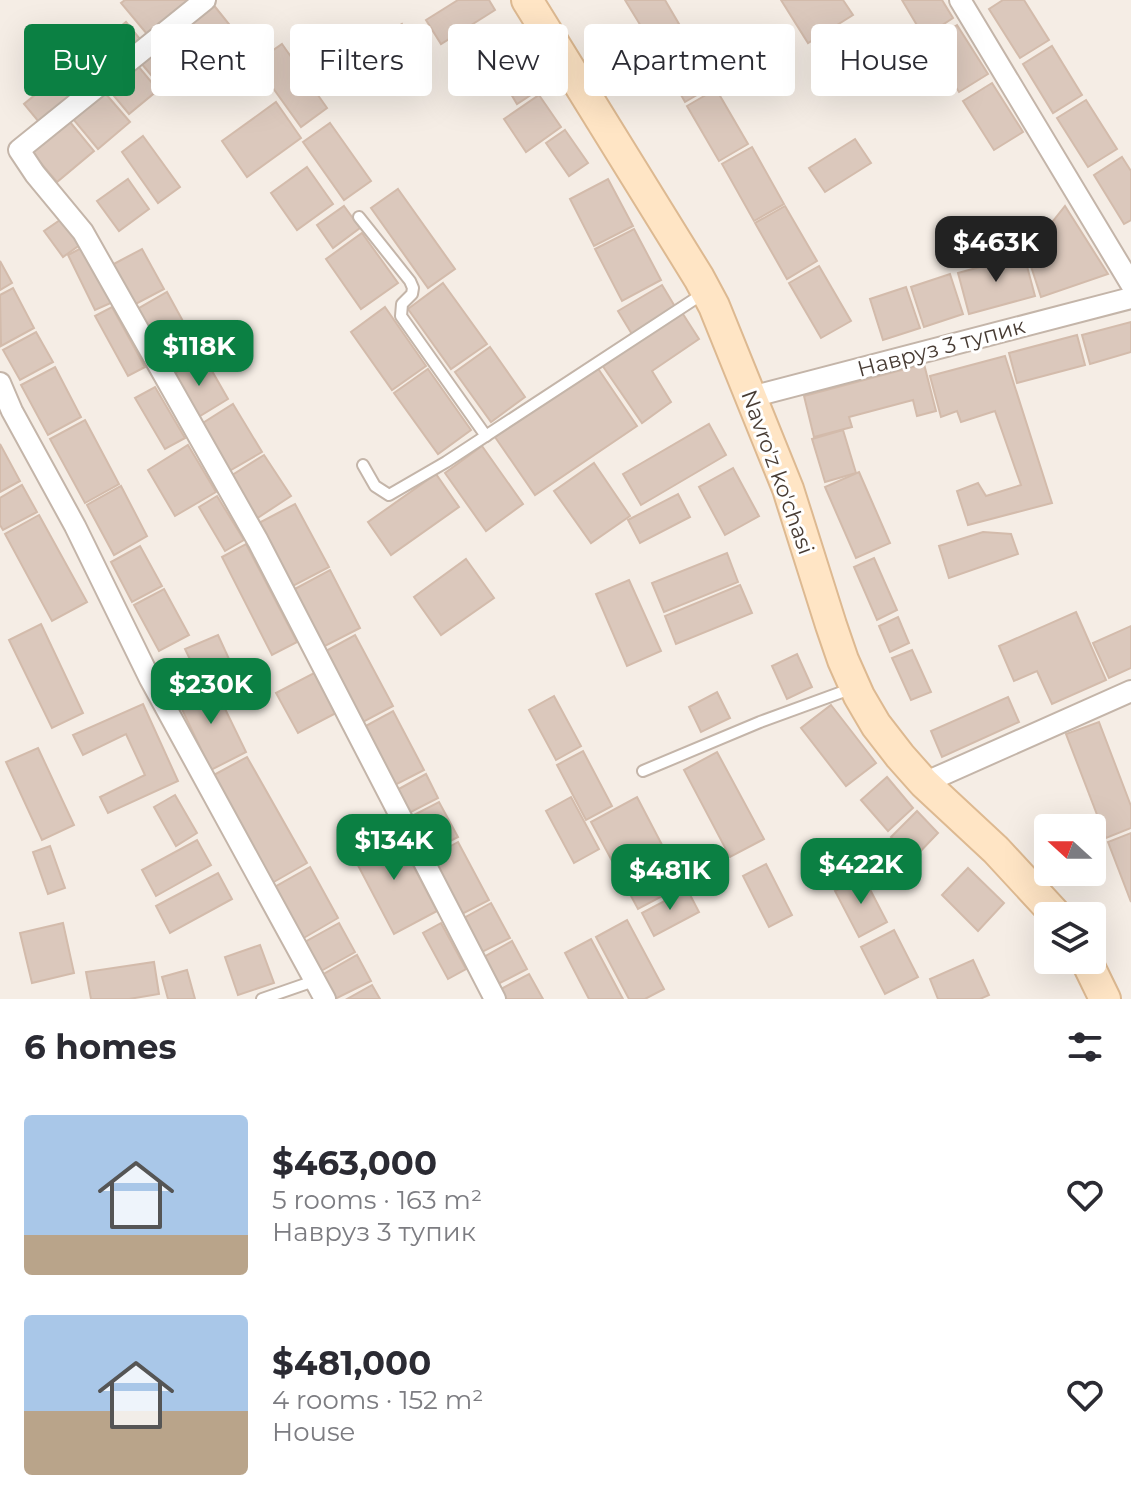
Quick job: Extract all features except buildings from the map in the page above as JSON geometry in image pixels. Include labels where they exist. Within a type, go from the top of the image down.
[{"type":"street","points":[[205,0],[19,150],[83,232],[258,541],[495,999]]},
{"type":"street","name":"Navro'z ko'chasi","points":[[527,0],[706,292],[788,489],[831,625],[855,687],[876,725],[924,783],[996,850],[1044,902]]},
{"type":"street","points":[[960,0],[1131,284]]},
{"type":"street","name":"Навруз 3 тупик","points":[[751,397],[1131,298]]},
{"type":"street","points":[[0,383],[150,679],[325,999]]},
{"type":"street","points":[[924,783],[1131,691]]},
{"type":"street","points":[[1093,974],[1105,999]]},
{"type":"lane","points":[[359,217],[413,288],[412,294],[402,304],[401,316],[486,436]]},
{"type":"lane","points":[[363,465],[375,486],[389,495],[446,462],[706,292]]},
{"type":"lane","points":[[643,771],[760,722],[855,687]]},
{"type":"lane","points":[[262,999],[314,981]]}]
